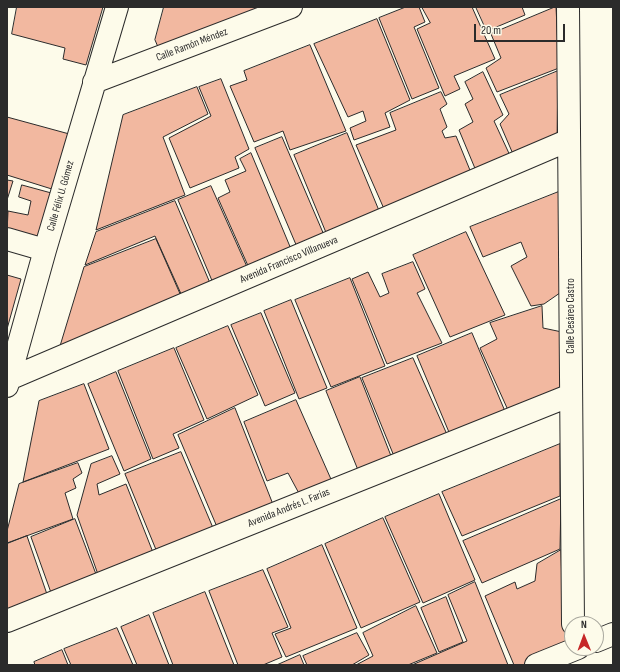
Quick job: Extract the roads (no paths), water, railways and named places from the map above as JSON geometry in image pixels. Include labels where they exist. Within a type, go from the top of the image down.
[{"type":"street","name":"Calle Félix U. Gómez","points":[[8,383],[45,250],[117,7]]},
{"type":"street","name":"Calle Ramón Méndez","points":[[94,82],[291,7]]},
{"type":"street","name":"Calle Cesáreo Castro","points":[[568,7],[573,616]]},
{"type":"street","name":"Avenida Francisco Villanueva","points":[[8,383],[569,140]]},
{"type":"street","points":[[7,239],[45,250]]},
{"type":"street","name":"Avenida Andrés L. Farías","points":[[7,621],[571,395]]},
{"type":"street","points":[[536,665],[565,656]]}]
